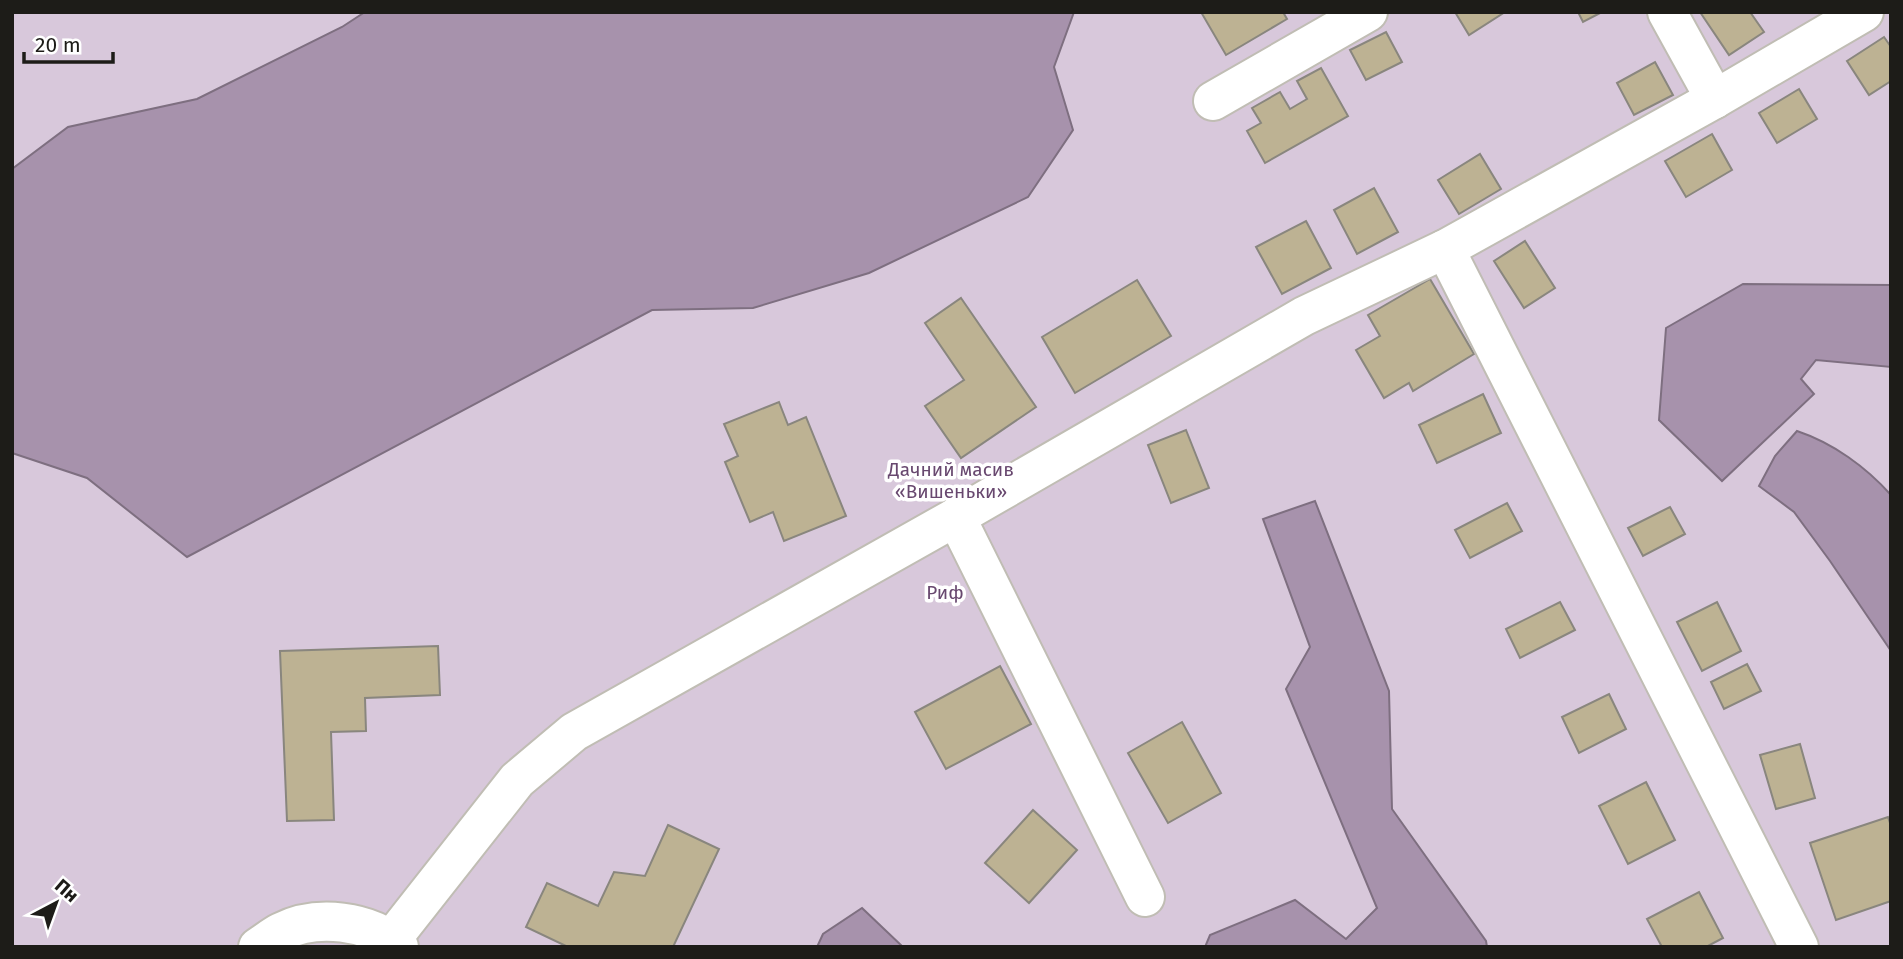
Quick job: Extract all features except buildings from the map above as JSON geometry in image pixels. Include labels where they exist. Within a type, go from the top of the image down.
[{"type":"street","points":[[1213,101],[1368,12]]},
{"type":"street","points":[[1667,12],[1714,99]]},
{"type":"street","points":[[258,947],[282,931],[319,921],[356,924],[395,943],[517,780],[574,732],[956,517],[1304,316],[1445,249],[1864,12]]},
{"type":"street","points":[[1445,249],[1799,947]]},
{"type":"street","points":[[956,517],[1145,897]]},
{"type":"green space","name":"Дачний масив «Вишеньки»","points":[[12,12],[1891,12],[1891,947],[12,947]]},
{"type":"shaded area","points":[[365,12],[1074,12],[1054,67],[1073,130],[1028,197],[869,273],[753,308],[652,310],[187,557],[87,478],[12,453],[12,169],[68,127],[197,99],[342,27]]},
{"type":"shaded area","points":[[1743,284],[1891,285],[1891,367],[1816,360],[1801,379],[1814,394],[1722,481],[1659,420],[1666,328]]},
{"type":"shaded area","points":[[1797,431],[1848,457],[1891,495],[1891,651],[1794,512],[1759,486],[1775,456]]},
{"type":"shaded area","points":[[1315,501],[1389,691],[1392,809],[1486,941],[1487,947],[1205,947],[1210,935],[1295,900],[1346,939],[1377,908],[1286,689],[1310,647],[1263,519]]},
{"type":"shaded area","points":[[862,908],[903,947],[817,947],[823,934]]},
{"type":"park label","name":"Риф","points":[[945,592]]}]
